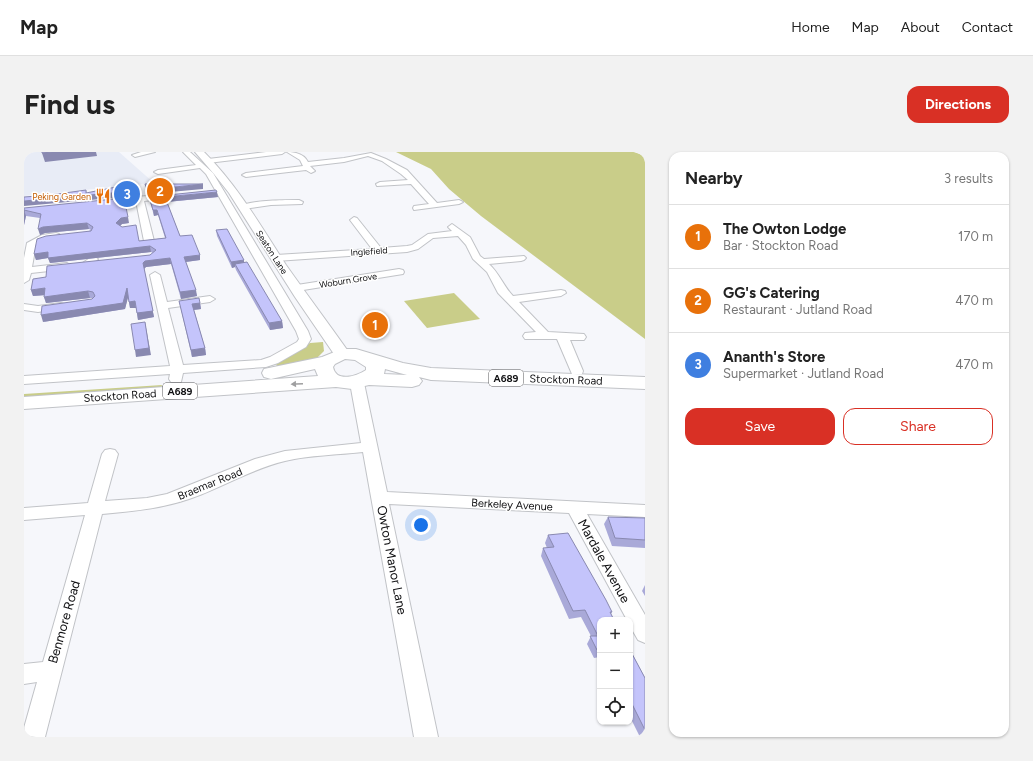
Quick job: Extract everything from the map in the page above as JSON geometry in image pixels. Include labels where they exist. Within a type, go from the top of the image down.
[{"type":"highway","name":"Stockton Road","points":[[24,391],[176,375],[278,372],[334,358],[356,355],[400,368],[431,374],[645,383]]},
{"type":"highway","points":[[334,358],[323,367],[323,372],[335,381]]},
{"type":"highway","points":[[363,381],[375,373],[376,366],[368,358]]},
{"type":"highway","name":"Stockton Road","points":[[24,403],[335,381],[346,383],[401,379],[463,388],[645,395]]},
{"type":"main road","name":"Seaton Lane","points":[[199,152],[205,163],[233,189],[242,206],[297,288],[334,358]]},
{"type":"street","points":[[134,155],[152,152]]},
{"type":"street","name":"Seaton Lane","points":[[186,152],[205,163],[215,191],[302,331],[305,339],[302,344]]},
{"type":"street","points":[[155,172],[282,152]]},
{"type":"street","points":[[290,152],[303,159],[308,168]]},
{"type":"street","points":[[340,152],[351,159]]},
{"type":"street","points":[[246,176],[261,176],[308,168],[381,152]]},
{"type":"street","points":[[369,154],[395,165],[404,172],[435,204]]},
{"type":"street","points":[[380,184],[414,182]]},
{"type":"street","points":[[215,191],[233,189]]},
{"type":"street","points":[[96,203],[176,195]]},
{"type":"street","points":[[140,199],[149,241]]},
{"type":"street","points":[[417,208],[435,204],[460,202]]},
{"type":"street","points":[[242,206],[270,203],[303,203]]},
{"type":"street","points":[[354,220],[379,251]]},
{"type":"street","points":[[135,226],[145,225]]},
{"type":"street","points":[[362,230],[372,228]]},
{"type":"street","name":"Inglefield","points":[[276,258],[415,247],[431,236],[456,230],[471,244],[476,257],[491,271],[499,287],[510,300],[545,335]]},
{"type":"street","points":[[67,235],[45,237],[32,243],[25,275],[93,263]]},
{"type":"street","points":[[482,262],[521,258]]},
{"type":"street","name":"Woburn Grove","points":[[297,288],[399,272]]},
{"type":"street","points":[[155,275],[176,375]]},
{"type":"street","points":[[510,300],[561,293]]},
{"type":"street","points":[[543,295],[552,303]]},
{"type":"street","points":[[162,306],[210,299]]},
{"type":"street","points":[[24,307],[38,309],[75,304]]},
{"type":"street","points":[[529,336],[545,335],[580,337]]},
{"type":"street","points":[[562,336],[577,371]]},
{"type":"street","name":"Stockton Road","points":[[24,380],[176,375],[262,364],[274,360],[302,344]]},
{"type":"street","name":"Owton Manor Lane","points":[[363,381],[370,447],[426,737]]},
{"type":"street","name":"Braemar Road","points":[[24,514],[147,504],[184,495],[260,463],[285,456],[370,447]]},
{"type":"street","name":"Benmore Road","points":[[33,737],[110,454]]},
{"type":"street","name":"Berkeley Avenue","points":[[380,498],[645,511]]},
{"type":"street","name":"Mardale Avenue","points":[[575,508],[645,634]]},
{"type":"street","points":[[24,674],[50,671]]},
{"type":"shaded area","points":[[24,152],[119,152],[154,183],[24,196]]},
{"type":"green space","points":[[396,152],[634,152],[645,156],[645,339],[481,216],[449,189],[431,169]]},
{"type":"green space","points":[[454,293],[480,319],[427,328],[404,301]]},
{"type":"green space","points":[[323,342],[324,351],[316,359],[277,367],[276,363],[310,343]]},
{"type":"green space","points":[[162,385],[161,388],[24,399],[24,394]]},
{"type":"building","points":[[145,184],[203,184],[147,190]]},
{"type":"building","points":[[121,186],[122,192],[24,201],[24,197],[86,190],[86,193]]},
{"type":"building","points":[[216,190],[217,192],[165,197],[180,236],[192,235],[200,255],[184,257],[196,290],[180,292],[170,258],[145,261],[143,263],[153,311],[137,313],[135,301],[129,302],[127,288],[123,303],[41,315],[42,306],[92,299],[95,296],[93,292],[88,291],[44,297],[45,288],[31,290],[33,279],[46,277],[47,266],[150,255],[156,250],[150,246],[48,258],[48,252],[34,254],[37,239],[46,236],[91,231],[93,227],[87,223],[43,227],[38,229],[41,214],[24,210],[24,208],[124,198],[128,217],[121,218],[116,223],[122,227],[136,225],[139,241],[166,238],[157,210],[153,210],[149,197]]},
{"type":"building","points":[[227,229],[244,260],[231,262],[216,230]]},
{"type":"building","points":[[247,262],[282,321],[269,323],[235,264]]},
{"type":"building","points":[[199,298],[200,303],[192,304],[205,348],[191,350],[179,301]]},
{"type":"building","points":[[145,322],[149,348],[135,350],[131,324]]},
{"type":"building","points":[[608,517],[645,518],[645,540],[615,538]]},
{"type":"building","points":[[568,533],[612,612],[610,612],[612,617],[597,617],[597,634],[585,610],[573,611],[543,548],[554,547],[548,535]]},
{"type":"building","points":[[590,636],[597,636],[597,650]]},
{"type":"building","points":[[633,656],[645,678],[645,730],[633,706]]},
{"type":"place","name":"GG's Catering","points":[[160,191]]},
{"type":"place","name":"Ananth's Store","points":[[127,194]]},
{"type":"place","name":"Peking Garden","points":[[103,196]]},
{"type":"place","name":"The Owton Lodge","points":[[375,325]]}]
